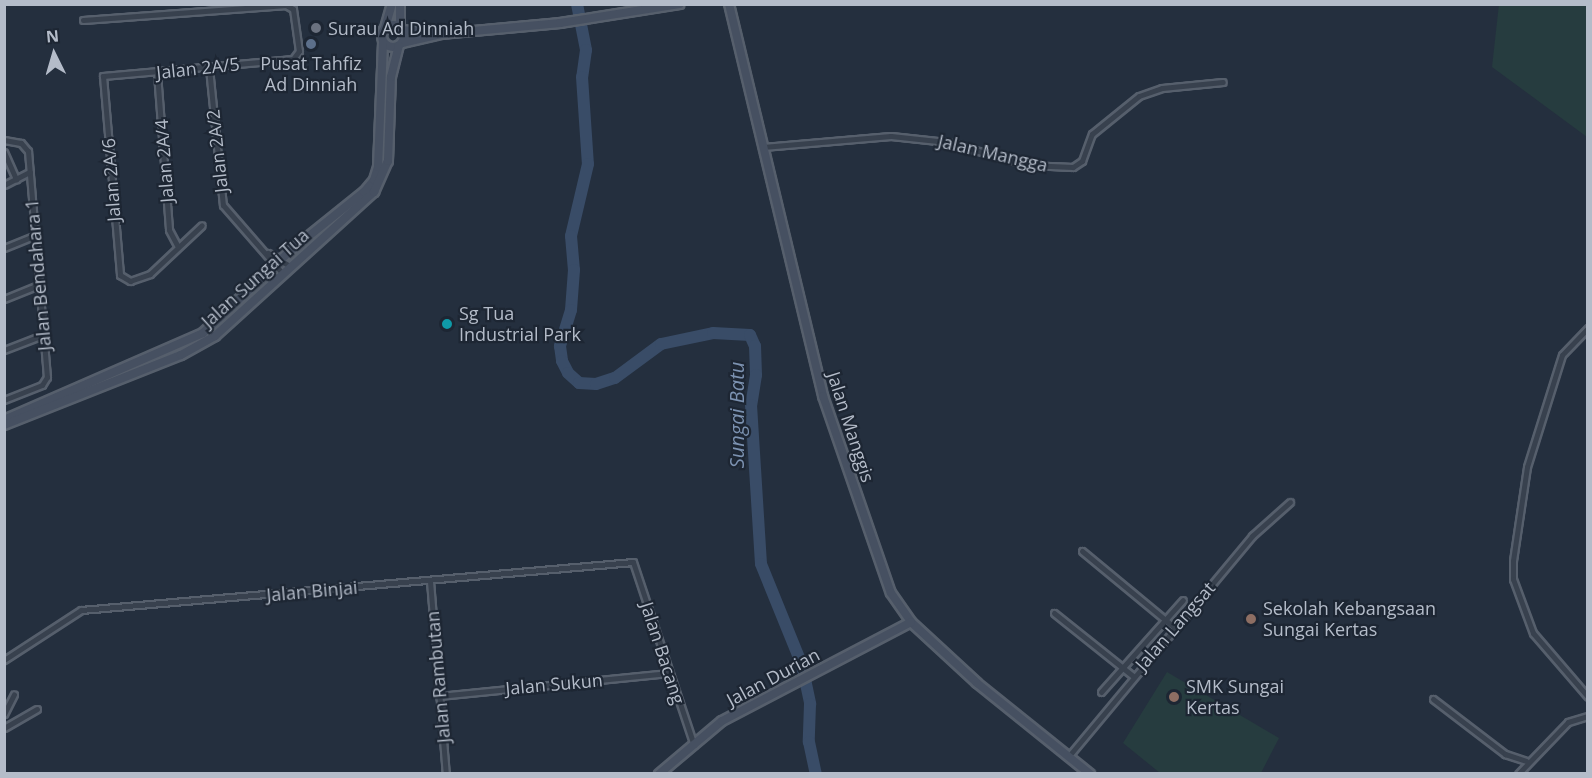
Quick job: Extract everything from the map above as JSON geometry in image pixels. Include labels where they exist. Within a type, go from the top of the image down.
[{"type":"main road","name":"Jalan Sungai Tua","points":[[4,420],[188,342],[217,323],[282,259],[374,180],[383,42],[392,4]]},
{"type":"main road","name":"Jalan Sungai Tua","points":[[4,425],[200,345],[231,323],[374,192],[386,174],[391,77],[400,44],[400,4]]},
{"type":"main road","points":[[383,42],[388,47],[441,34],[560,23],[680,4]]},
{"type":"main road","name":"Jalan Manggis","points":[[729,4],[823,396],[885,580],[911,622],[1001,705],[1090,774]]},
{"type":"main road","points":[[385,28],[441,34]]},
{"type":"main road","name":"Jalan Durian","points":[[659,774],[722,721],[911,622]]},
{"type":"street","points":[[83,20],[286,6]]},
{"type":"street","name":"Jalan 2A/5","points":[[103,76],[157,73],[293,59],[299,51],[293,9],[286,6]]},
{"type":"street","name":"Jalan 2A/2","points":[[209,68],[223,205],[267,252],[283,274]]},
{"type":"street","name":"Jalan 2A/4","points":[[157,73],[169,230],[178,247]]},
{"type":"street","name":"Jalan 2A/6","points":[[103,76],[117,268],[126,280],[150,274],[178,247]]},
{"type":"street","name":"Jalan Mangga","points":[[763,147],[891,135],[947,142],[1027,165],[1073,167],[1082,160],[1092,134],[1139,96],[1162,88],[1223,82]]},
{"type":"street","name":"Jalan Bendahara 1","points":[[4,140],[25,146],[30,172],[46,381],[4,400]]},
{"type":"street","points":[[4,152],[16,179]]},
{"type":"street","points":[[4,185],[30,172]]},
{"type":"street","points":[[178,247],[201,225]]},
{"type":"street","points":[[4,248],[34,236]]},
{"type":"street","name":"Jalan 2A/2","points":[[267,252],[282,259],[291,267]]},
{"type":"street","points":[[4,299],[37,286]]},
{"type":"street","points":[[1587,328],[1562,355],[1527,467],[1513,561],[1514,579],[1533,633],[1587,698]]},
{"type":"street","points":[[4,350],[43,335]]},
{"type":"street","name":"Jalan Langsat","points":[[1068,757],[1133,676],[1252,536],[1290,502]]},
{"type":"street","points":[[1082,551],[1174,628]]},
{"type":"street","name":"Jalan Binjai","points":[[4,660],[81,610],[633,562]]},
{"type":"street","name":"Jalan Bacang","points":[[633,562],[694,745]]},
{"type":"street","name":"Jalan Rambutan","points":[[430,581],[446,774]]},
{"type":"street","points":[[1101,692],[1106,692],[1122,668],[1183,600]]},
{"type":"street","points":[[1054,613],[1133,676]]},
{"type":"street","name":"Jalan Sukun","points":[[439,696],[669,674]]},
{"type":"street","points":[[4,714],[14,694]]},
{"type":"street","points":[[1433,699],[1505,754],[1526,761]]},
{"type":"street","points":[[4,728],[37,709]]},
{"type":"street","points":[[1518,774],[1526,761],[1543,750],[1568,722],[1587,716]]},
{"type":"green space","points":[[1499,4],[1587,5],[1587,137],[1492,67]]},
{"type":"green space","name":"SMK Sungai Kertas","points":[[1167,672],[1279,738],[1261,773],[1160,773],[1123,743]]},
{"type":"waterway","name":"Sungai Batu","points":[[577,4],[586,50],[582,77],[588,164],[571,236],[574,270],[571,310],[560,346],[562,361],[568,373],[579,383],[596,384],[615,378],[661,344],[713,333],[750,335],[755,346],[756,375],[751,405],[761,564],[802,665],[810,704],[809,742],[816,774]]},
{"type":"place","name":"Surau Ad Dinniah","points":[[316,28]]},
{"type":"place","name":"Pusat Tahfiz Ad Dinniah","points":[[311,44]]},
{"type":"place","name":"Sg Tua Industrial Park","points":[[447,324]]},
{"type":"place","name":"Sekolah Kebangsaan Sungai Kertas","points":[[1251,619]]},
{"type":"place","name":"SMK Sungai Kertas","points":[[1174,697]]}]
